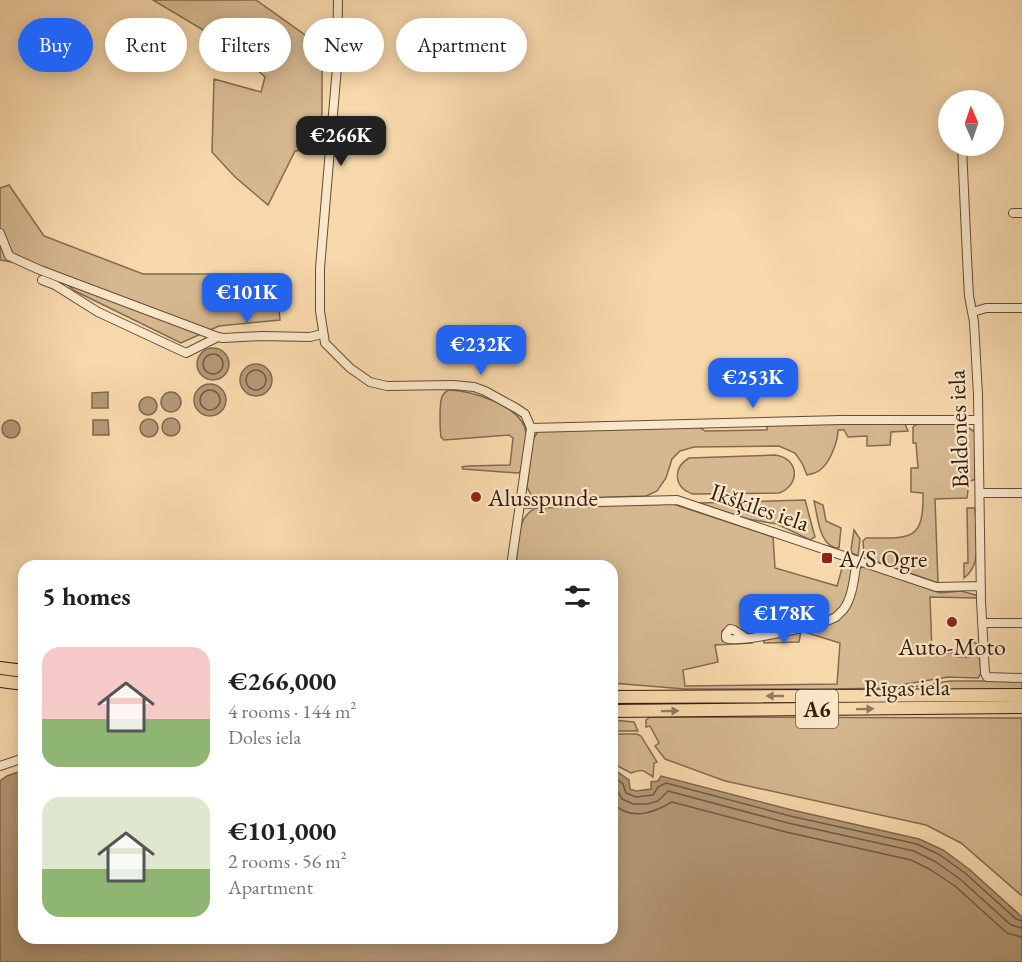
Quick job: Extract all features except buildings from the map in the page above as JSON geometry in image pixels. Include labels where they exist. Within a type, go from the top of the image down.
[{"type":"highway","points":[[0,668],[18,670]]},
{"type":"highway","points":[[0,681],[18,683]]},
{"type":"highway","name":"Rīgas iela","points":[[618,697],[1022,695]]},
{"type":"highway","name":"Rīgas iela","points":[[618,711],[1022,707]]},
{"type":"street","points":[[338,0],[337,67],[320,268],[322,334],[325,343],[350,368],[370,382],[387,386],[474,387],[485,390],[525,414],[531,428],[512,560]]},
{"type":"street","name":"Baldones iela","points":[[962,156],[969,296],[973,312],[978,420],[982,623],[987,677],[1022,678]]},
{"type":"street","points":[[0,233],[9,256],[40,270],[218,337],[310,337],[322,334]]},
{"type":"street","points":[[42,280],[98,312],[186,353],[218,337]]},
{"type":"street","points":[[973,312],[986,308],[1022,308]]},
{"type":"street","points":[[531,428],[840,420],[978,420]]},
{"type":"street","points":[[980,493],[1022,493]]},
{"type":"street","name":"Ikšķiles iela","points":[[521,504],[677,500],[936,587],[981,586]]},
{"type":"street","points":[[746,638],[771,634],[837,616],[848,601],[857,561]]},
{"type":"street","points":[[982,623],[1022,623]]},
{"type":"street","points":[[0,766],[18,760]]},
{"type":"shaded area","points":[[153,0],[256,0],[281,18],[199,18],[199,27],[187,20],[187,18],[183,18]]},
{"type":"shaded area","points":[[291,25],[303,33],[303,72],[322,72],[322,112],[318,148],[295,151],[268,205],[235,177],[212,152],[214,79],[261,92],[265,77],[259,72],[291,72]]},
{"type":"shaded area","points":[[9,185],[44,236],[143,274],[215,274],[250,309],[279,309],[280,320],[219,326],[181,343],[75,291],[47,268],[0,260],[0,188]]},
{"type":"shaded area","points":[[448,390],[482,396],[495,401],[516,415],[523,423],[526,433],[521,471],[518,473],[463,469],[462,467],[467,466],[510,465],[513,438],[509,435],[444,440],[441,437],[440,405],[443,395]]},
{"type":"shaded area","points":[[959,422],[975,432],[975,479],[969,482],[967,498],[935,499],[938,583],[864,557],[863,541],[866,538],[904,537],[917,529],[921,521],[923,493],[911,492],[911,468],[918,468],[916,443],[913,443],[913,427],[919,423]]},
{"type":"shaded area","points":[[905,424],[908,431],[891,432],[890,445],[867,446],[867,436],[848,437],[844,430],[838,430],[835,446],[824,467],[807,475],[795,453],[779,446],[694,447],[680,451],[672,459],[666,478],[657,491],[646,496],[542,499],[531,495],[527,487],[533,439],[539,430],[698,426],[705,431],[767,430],[767,425]]},
{"type":"shaded area","points":[[775,455],[789,461],[794,472],[791,484],[779,493],[693,494],[679,483],[680,467],[689,458]]},
{"type":"shaded area","points":[[805,500],[815,537],[810,540],[777,524],[748,519],[698,503]]},
{"type":"shaded area","points":[[814,501],[823,505],[826,521],[841,528],[839,548],[832,547],[823,537]]},
{"type":"shaded area","points":[[673,504],[773,537],[775,568],[837,586],[844,561],[852,564],[853,569],[845,600],[834,615],[764,634],[749,633],[734,627],[726,628],[722,631],[723,641],[752,640],[752,643],[715,645],[718,662],[683,670],[685,686],[837,684],[840,643],[801,631],[799,642],[764,643],[764,640],[838,618],[849,605],[858,570],[864,566],[940,593],[961,591],[976,595],[977,598],[930,597],[932,652],[957,653],[957,657],[970,657],[970,639],[979,646],[981,673],[978,678],[948,677],[882,688],[685,689],[618,683],[618,560],[516,560],[522,524],[525,517],[538,507]]},
{"type":"shaded area","points":[[967,508],[975,508],[977,555],[970,572],[964,578],[964,563],[968,563]]},
{"type":"shaded area","points":[[854,530],[860,539],[858,556],[851,550]]},
{"type":"shaded area","points":[[950,681],[1022,681],[1022,690],[881,692]]},
{"type":"shaded area","points":[[650,717],[1022,718],[1022,896],[961,843],[926,825],[725,781],[665,759],[655,746],[659,743],[650,726],[646,727],[646,720]]},
{"type":"shaded area","points":[[618,721],[634,722],[638,731],[618,731]]},
{"type":"shaded area","points":[[618,734],[641,736],[657,762],[654,763],[653,777],[641,770],[631,773],[618,766]]},
{"type":"water","points":[[213,348],[224,353],[229,364],[224,375],[213,380],[202,375],[197,364],[202,353]]},
{"type":"water","points":[[256,364],[267,369],[272,380],[267,391],[256,396],[245,391],[240,380],[245,369]]},
{"type":"water","points":[[210,384],[221,389],[226,400],[221,411],[210,416],[199,411],[194,400],[199,389]]},
{"type":"water","points":[[108,392],[108,408],[92,408],[92,393]]},
{"type":"water","points":[[171,392],[178,395],[181,402],[178,409],[171,412],[164,409],[161,402],[164,395]]},
{"type":"water","points":[[148,397],[154,400],[157,406],[154,412],[148,415],[142,412],[139,406],[142,400]]},
{"type":"water","points":[[171,418],[177,421],[180,427],[177,433],[171,436],[165,433],[162,427],[165,421]]},
{"type":"water","points":[[149,419],[155,422],[158,428],[155,434],[149,437],[143,434],[140,428],[143,422]]},
{"type":"water","points":[[11,420],[19,425],[20,429],[15,437],[11,438],[3,433],[2,429],[7,421]]},
{"type":"water","points":[[93,420],[108,420],[109,435],[93,435]]},
{"type":"water","points":[[18,772],[18,944],[618,944],[618,772],[629,780],[630,789],[636,791],[651,789],[651,782],[658,781],[661,776],[792,810],[919,839],[943,850],[969,869],[1022,917],[1022,962],[0,962],[0,781]]},
{"type":"place","name":"Alusspunde","points":[[476,497]]},
{"type":"place","name":"A/S Ogre","points":[[827,558]]},
{"type":"place","name":"Auto-Moto","points":[[952,622]]}]
